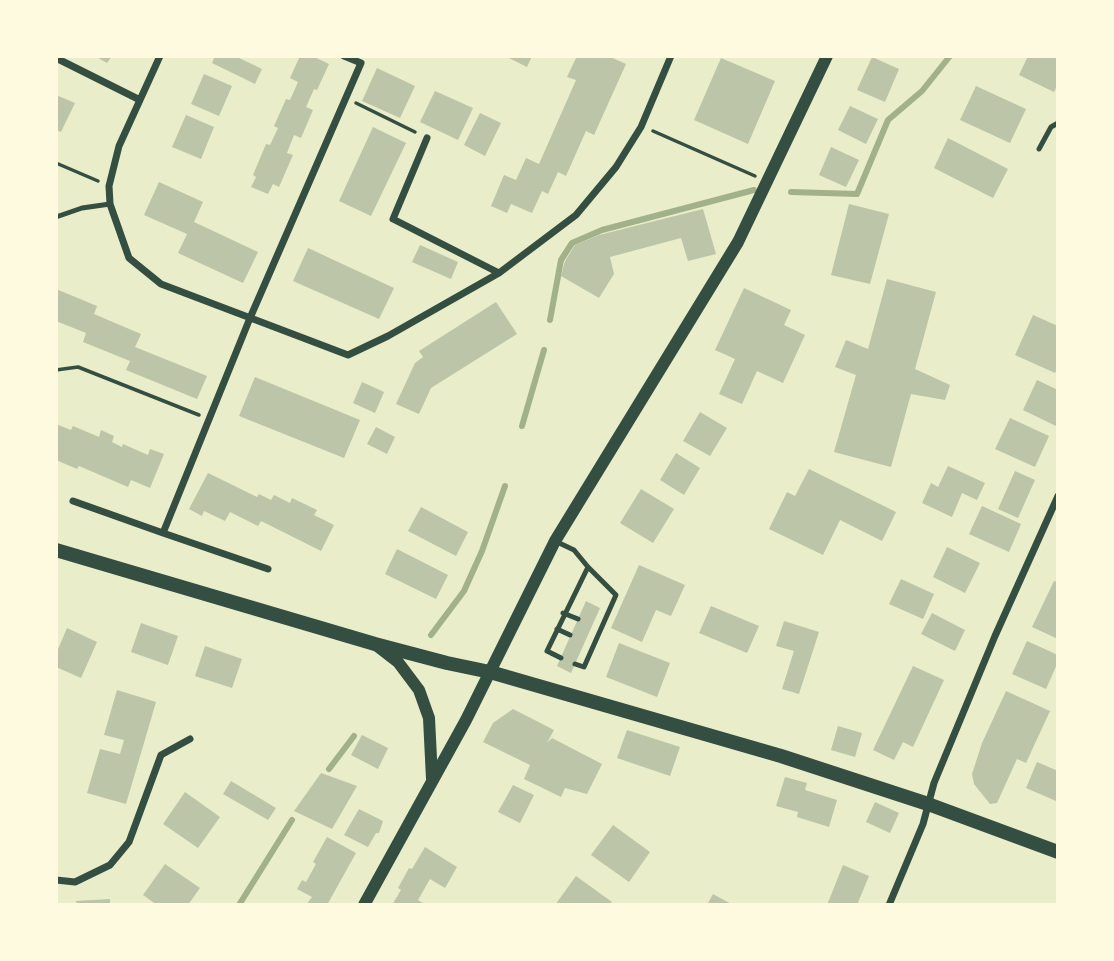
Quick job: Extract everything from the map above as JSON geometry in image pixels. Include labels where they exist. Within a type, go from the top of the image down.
[{"type":"main road","points":[[56,550],[374,644],[490,672],[781,756],[928,804],[1058,852]]},
{"type":"street","points":[[160,56],[119,146],[109,186],[110,204],[130,258],[161,285],[348,355],[388,336],[499,273],[576,215],[617,167],[641,127],[671,56]]},
{"type":"street","points":[[163,533],[250,318],[361,62],[344,56]]},
{"type":"street","points":[[364,905],[433,783],[555,541],[738,242],[827,56]]},
{"type":"street","points":[[56,58],[140,100]]},
{"type":"street","points":[[427,138],[393,219],[499,273]]},
{"type":"street","points":[[889,905],[923,824],[934,783],[995,636],[1058,496]]},
{"type":"street","points":[[73,501],[268,569]]},
{"type":"street","points":[[374,644],[398,662],[419,690],[429,718],[433,783]]},
{"type":"street","points":[[56,880],[75,882],[110,865],[129,842],[161,755],[190,739]]},
{"type":"lane","points":[[1039,149],[1051,127],[1058,123]]},
{"type":"lane","points":[[56,217],[82,208],[110,204]]},
{"type":"lane","points":[[555,541],[574,550],[616,595],[584,667],[575,664]]},
{"type":"lane","points":[[561,658],[547,651],[563,613],[588,567]]},
{"type":"lane","points":[[563,613],[578,619]]},
{"type":"lane","points":[[592,625],[600,630]]},
{"type":"lane","points":[[557,629],[570,635]]},
{"type":"lane","points":[[584,642],[593,646]]},
{"type":"path","points":[[344,98],[427,138]]},
{"type":"path","points":[[641,127],[769,180]]},
{"type":"path","points":[[56,163],[109,186]]},
{"type":"path","points":[[56,370],[78,367],[209,419]]},
{"type":"building","points":[[95,56],[112,56],[107,63]]},
{"type":"building","points":[[215,56],[235,56],[262,69],[255,84],[212,63]]},
{"type":"building","points":[[300,56],[312,56],[329,64],[306,107],[313,110],[301,138],[294,135],[287,153],[293,155],[279,187],[273,184],[268,194],[251,187],[256,177],[253,175],[266,144],[270,145],[278,128],[274,126],[286,99],[290,100],[298,82],[290,78]]},
{"type":"building","points":[[505,56],[532,56],[527,67]]},
{"type":"building","points":[[577,56],[608,56],[626,64],[594,135],[586,131],[566,176],[558,172],[548,194],[542,191],[532,213],[511,204],[507,213],[491,206],[504,175],[516,180],[526,158],[539,164],[576,80],[567,77]]},
{"type":"building","points":[[1028,56],[1058,56],[1058,84],[1054,92],[1019,75]]},
{"type":"building","points":[[872,57],[899,69],[885,102],[857,90]]},
{"type":"building","points":[[721,58],[775,81],[748,144],[694,120]]},
{"type":"building","points":[[377,68],[415,86],[400,118],[362,101]]},
{"type":"building","points":[[204,74],[232,86],[219,116],[191,104]]},
{"type":"building","points":[[976,86],[1026,109],[1010,143],[960,120]]},
{"type":"building","points":[[435,91],[473,108],[458,140],[420,122]]},
{"type":"building","points":[[56,95],[75,103],[61,132],[56,130]]},
{"type":"building","points":[[850,106],[878,119],[866,144],[838,130]]},
{"type":"building","points":[[480,113],[501,123],[485,156],[464,145]]},
{"type":"building","points":[[186,115],[214,127],[201,159],[172,147]]},
{"type":"building","points":[[373,127],[406,143],[371,216],[339,201]]},
{"type":"building","points":[[948,138],[1008,169],[993,198],[934,168]]},
{"type":"building","points":[[831,147],[859,160],[846,187],[819,175]]},
{"type":"building","points":[[159,182],[203,202],[194,222],[258,252],[243,283],[178,253],[187,234],[144,215]]},
{"type":"building","points":[[849,204],[889,214],[870,284],[831,275]]},
{"type":"building","points":[[703,209],[716,254],[688,261],[681,238],[610,257],[614,274],[599,298],[561,276],[565,261],[575,245],[599,235]]},
{"type":"building","points":[[420,245],[458,262],[451,279],[412,262]]},
{"type":"building","points":[[308,248],[394,288],[379,319],[293,281]]},
{"type":"building","points":[[887,279],[936,292],[915,369],[950,385],[945,400],[911,394],[891,467],[834,452],[856,375],[835,367],[846,340],[868,349]]},
{"type":"building","points":[[744,288],[791,310],[784,325],[805,335],[783,383],[757,371],[742,404],[719,394],[735,359],[715,350]]},
{"type":"building","points":[[56,289],[97,306],[94,314],[141,334],[135,347],[207,376],[197,399],[126,370],[130,361],[83,342],[86,333],[56,321]]},
{"type":"building","points":[[496,302],[517,334],[431,388],[419,414],[396,404],[415,363],[423,357],[419,351]]},
{"type":"building","points":[[1033,315],[1058,326],[1058,367],[1055,373],[1015,355]]},
{"type":"building","points":[[255,377],[360,420],[344,458],[239,416]]},
{"type":"building","points":[[1037,380],[1058,390],[1056,426],[1023,410]]},
{"type":"building","points":[[362,382],[384,392],[375,413],[353,403]]},
{"type":"building","points":[[700,412],[727,428],[710,456],[683,441]]},
{"type":"building","points":[[1010,418],[1049,436],[1035,467],[995,449]]},
{"type":"building","points":[[56,424],[71,430],[73,426],[99,437],[101,430],[114,436],[112,442],[122,447],[123,444],[148,455],[150,449],[164,454],[150,488],[131,480],[128,487],[79,466],[77,469],[56,460]]},
{"type":"building","points":[[376,427],[395,437],[387,454],[367,444]]},
{"type":"building","points":[[676,453],[700,468],[684,495],[660,480]]},
{"type":"building","points":[[948,466],[985,483],[977,500],[962,493],[952,517],[922,503],[931,483],[938,487]]},
{"type":"building","points":[[809,469],[896,512],[882,541],[840,520],[823,555],[769,529],[787,492],[795,496]]},
{"type":"building","points":[[1015,471],[1035,480],[1018,518],[998,509]]},
{"type":"building","points":[[208,473],[257,497],[259,494],[271,500],[274,495],[290,503],[292,498],[317,510],[314,515],[334,525],[321,551],[261,521],[258,526],[230,512],[225,521],[204,511],[202,516],[189,509]]},
{"type":"building","points":[[641,489],[674,509],[653,543],[620,523]]},
{"type":"building","points":[[982,506],[1021,524],[1009,552],[969,534]]},
{"type":"building","points":[[421,507],[468,532],[456,556],[408,531]]},
{"type":"building","points":[[947,547],[980,563],[965,593],[933,577]]},
{"type":"building","points":[[397,549],[448,575],[436,599],[385,574]]},
{"type":"building","points":[[639,565],[685,585],[671,616],[656,610],[642,642],[611,628]]},
{"type":"building","points":[[901,579],[934,594],[923,619],[889,604]]},
{"type":"building","points":[[1054,581],[1058,582],[1058,639],[1032,627]]},
{"type":"building","points":[[586,601],[600,608],[571,673],[557,666]]},
{"type":"building","points":[[711,606],[759,626],[747,653],[699,633]]},
{"type":"building","points":[[932,613],[965,630],[955,651],[921,634]]},
{"type":"building","points":[[784,621],[819,632],[799,694],[782,689],[794,651],[776,646]]},
{"type":"building","points":[[141,623],[178,636],[168,665],[131,652]]},
{"type":"building","points":[[67,628],[97,642],[81,678],[56,667],[56,654]]},
{"type":"building","points":[[1027,641],[1058,655],[1058,662],[1046,689],[1012,674]]},
{"type":"building","points":[[619,643],[670,663],[657,697],[606,677]]},
{"type":"building","points":[[205,646],[242,659],[232,688],[195,676]]},
{"type":"building","points":[[913,666],[944,680],[913,747],[903,742],[894,760],[873,750]]},
{"type":"building","points":[[117,690],[156,702],[126,804],[87,793],[100,749],[120,754],[124,740],[104,735]]},
{"type":"building","points":[[1006,691],[1050,711],[1026,763],[1017,759],[997,803],[990,804],[974,784],[972,774],[982,743]]},
{"type":"building","points":[[513,709],[554,730],[547,743],[552,738],[602,764],[587,794],[565,788],[561,797],[524,779],[530,765],[483,742],[493,723]]},
{"type":"building","points":[[838,726],[862,733],[855,757],[831,750]]},
{"type":"building","points":[[627,730],[680,747],[670,776],[617,758]]},
{"type":"building","points":[[362,735],[388,748],[378,769],[351,755]]},
{"type":"building","points":[[1037,762],[1058,771],[1056,801],[1026,788]]},
{"type":"building","points":[[321,773],[357,786],[332,829],[294,811]]},
{"type":"building","points":[[785,777],[807,783],[805,790],[837,800],[829,827],[797,817],[798,812],[776,806]]},
{"type":"building","points":[[231,781],[276,808],[268,820],[223,794]]},
{"type":"building","points":[[513,785],[534,795],[520,823],[498,812]]},
{"type":"building","points":[[185,792],[220,817],[198,848],[163,824]]},
{"type":"building","points":[[875,802],[899,813],[890,833],[866,822]]},
{"type":"building","points":[[359,809],[383,821],[379,833],[376,833],[368,847],[344,835]]},
{"type":"building","points":[[613,825],[650,852],[629,882],[591,855]]},
{"type":"building","points":[[327,837],[356,853],[327,905],[306,905],[312,897],[297,889],[302,880],[306,882],[316,864],[313,862]]},
{"type":"building","points":[[425,847],[457,867],[445,888],[430,879],[418,900],[426,905],[392,905],[409,868],[412,869]]},
{"type":"building","points":[[165,864],[200,888],[188,905],[157,905],[143,895]]},
{"type":"building","points":[[843,865],[869,876],[857,905],[827,905]]},
{"type":"building","points":[[576,876],[612,902],[609,905],[555,905]]},
{"type":"building","points":[[713,894],[733,905],[707,905]]},
{"type":"building","points":[[110,899],[110,905],[77,905],[76,901]]},
{"type":"waterway","points":[[791,192],[857,194],[888,120],[922,91],[950,56]]},
{"type":"waterway","points":[[550,320],[561,260],[572,243],[602,230],[754,190]]},
{"type":"waterway","points":[[522,426],[544,350]]},
{"type":"waterway","points":[[431,635],[464,591],[482,551],[505,486]]},
{"type":"waterway","points":[[329,769],[354,736]]},
{"type":"waterway","points":[[239,905],[292,820]]}]
